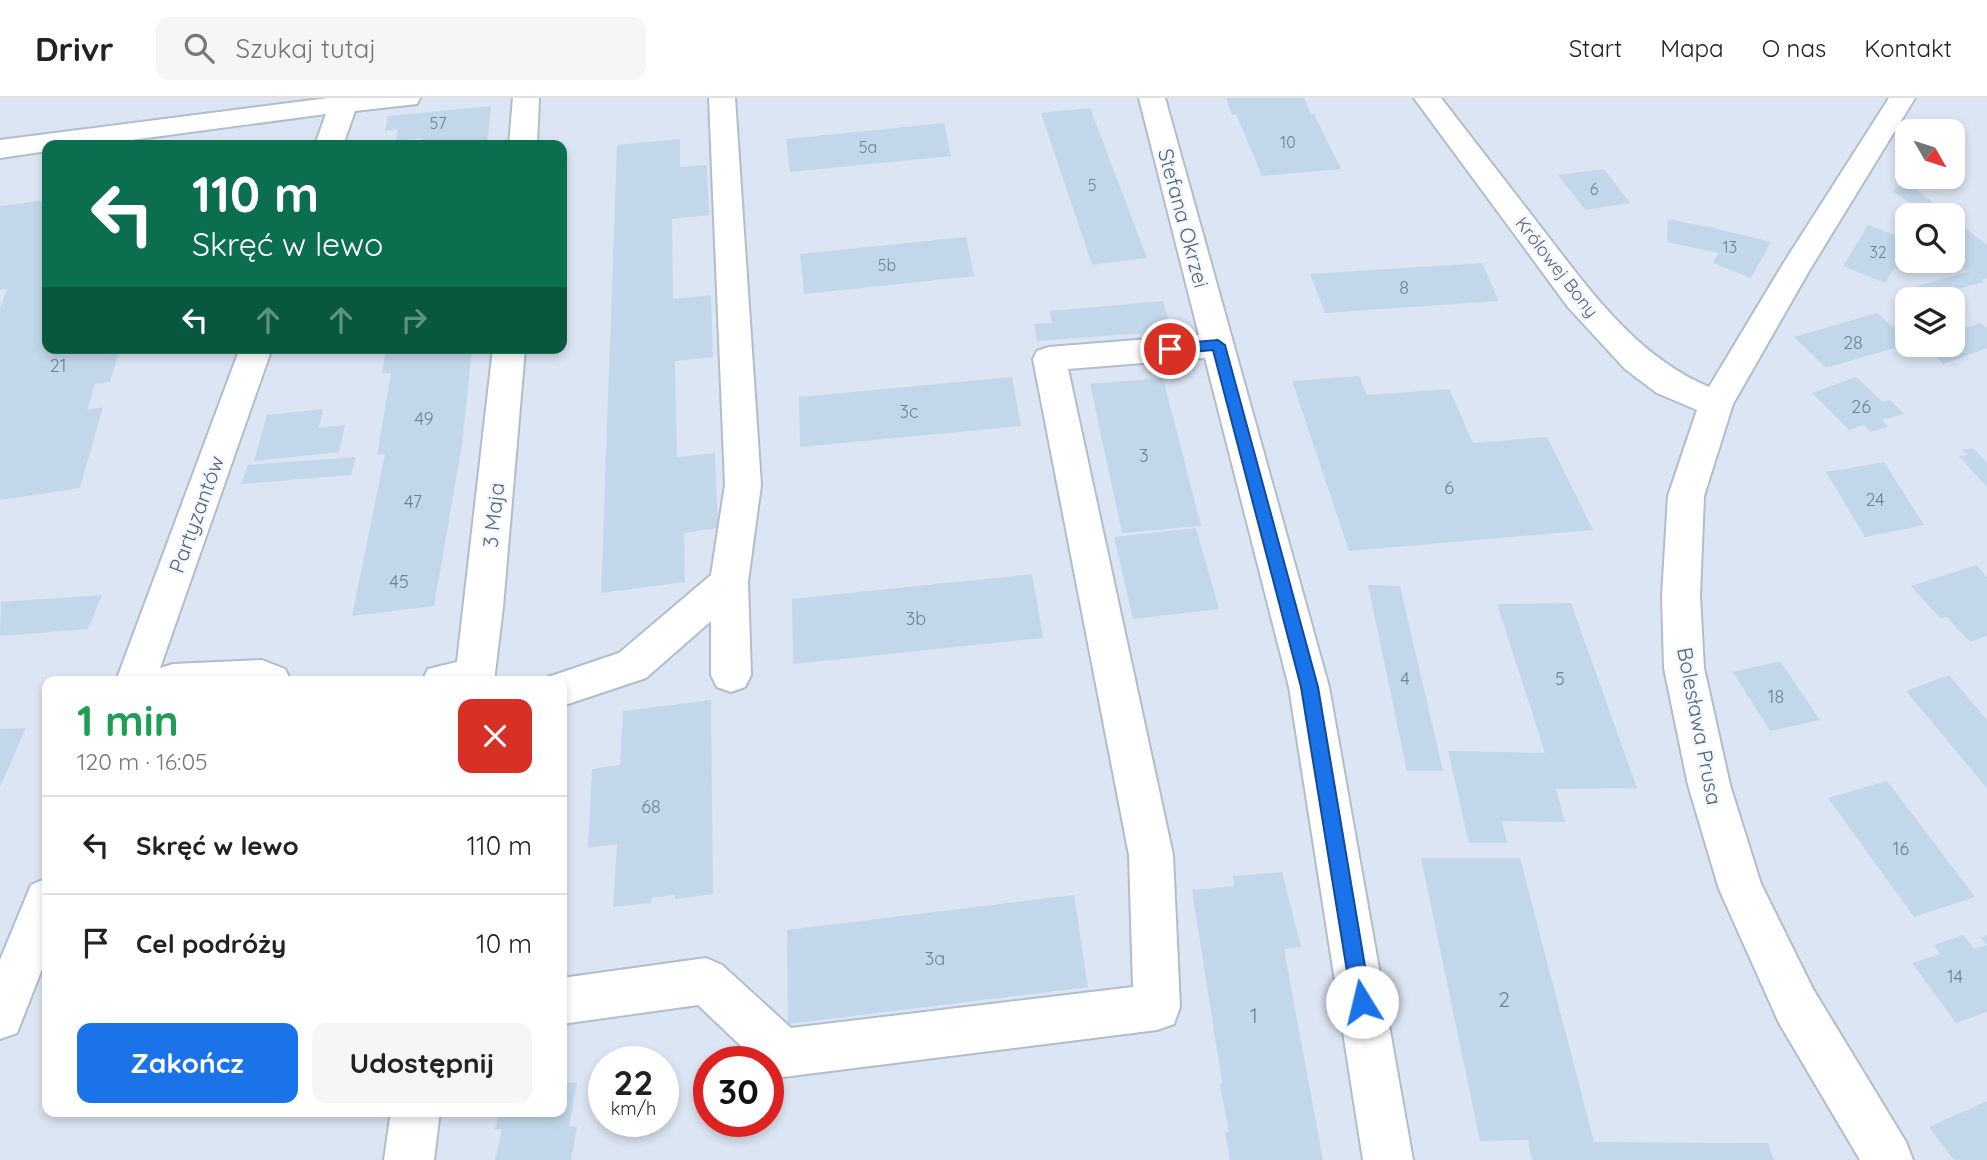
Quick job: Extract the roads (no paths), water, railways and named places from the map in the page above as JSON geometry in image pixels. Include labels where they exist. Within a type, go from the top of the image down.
[{"type":"street","points":[[65,140],[345,101],[407,98]]},
{"type":"street","points":[[523,140],[526,98]]},
{"type":"street","points":[[722,98],[743,485],[729,582],[731,675]]},
{"type":"street","name":"Stefana Okrzei","points":[[1152,98],[1309,687],[1388,1160]]},
{"type":"street","name":"Królowej Bony","points":[[1427,98],[1578,299],[1637,361],[1669,384],[1716,404]]},
{"type":"street","name":"Bolesława Prusa","points":[[1888,1160],[1796,1006],[1741,889],[1709,785],[1685,668],[1681,596],[1686,496],[1716,404],[1794,271],[1902,98]]},
{"type":"street","points":[[331,140],[345,101]]},
{"type":"street","points":[[0,149],[42,143]]},
{"type":"street","points":[[567,1000],[706,981],[782,1053],[1157,1007],[1151,855],[1049,359],[1218,345]]},
{"type":"street","name":"Partyzantów","points":[[138,676],[254,354]]},
{"type":"street","name":"3 Maja","points":[[464,676],[484,607],[508,354]]},
{"type":"street","points":[[567,687],[632,666],[729,582]]},
{"type":"street","points":[[0,1016],[42,912]]},
{"type":"street","points":[[410,1160],[415,1117]]}]
